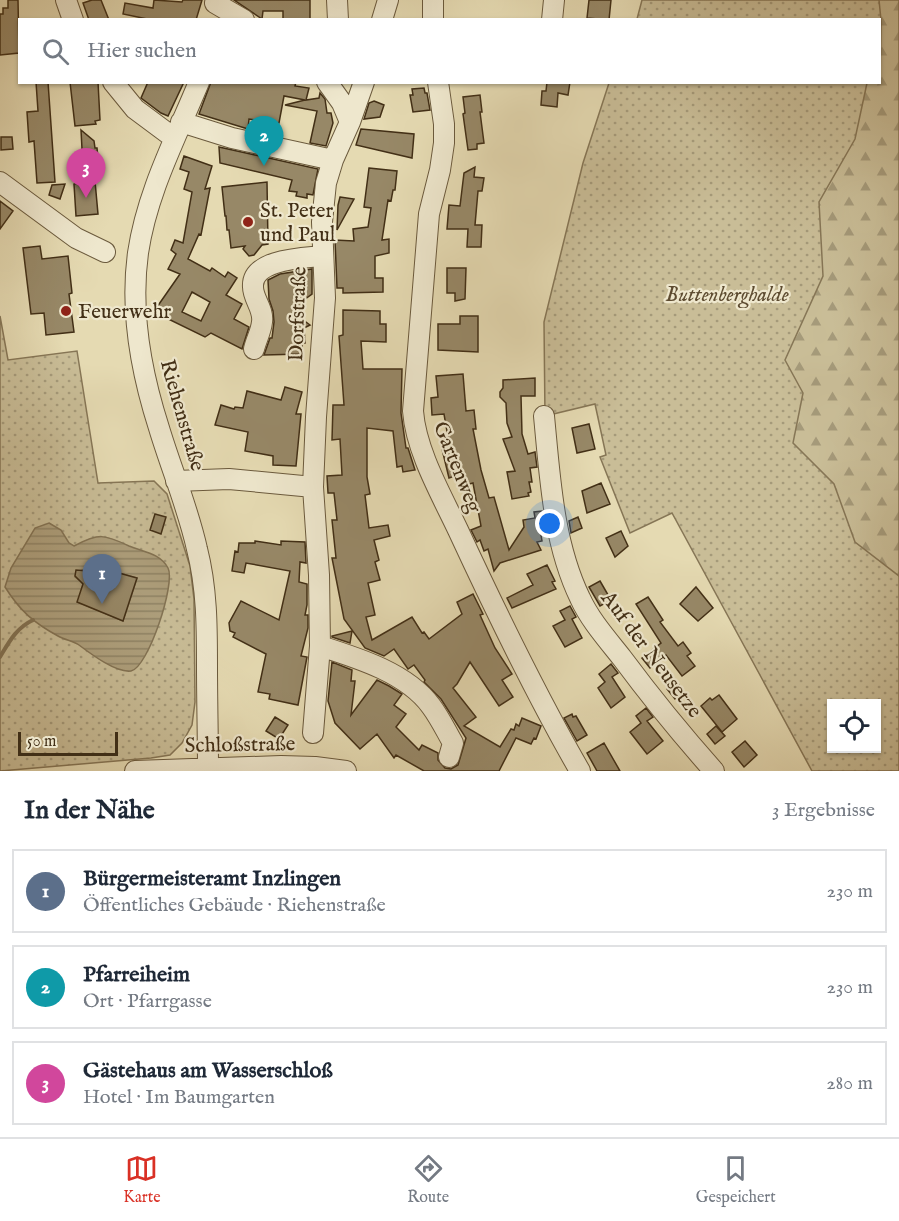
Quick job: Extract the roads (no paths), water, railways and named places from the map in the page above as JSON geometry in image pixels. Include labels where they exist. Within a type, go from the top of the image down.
[{"type":"street","points":[[66,0],[72,18]]},
{"type":"street","points":[[337,0],[338,18]]},
{"type":"street","points":[[383,18],[388,0]]},
{"type":"street","points":[[433,0],[434,18]]},
{"type":"street","points":[[552,18],[554,0]]},
{"type":"street","points":[[215,8],[239,18]]},
{"type":"street","points":[[115,84],[135,109],[178,130],[232,138],[333,160]]},
{"type":"street","name":"Riehenstraße","points":[[198,84],[155,188],[138,253],[136,319],[144,373],[158,426],[197,548],[204,587],[208,770]]},
{"type":"street","points":[[328,84],[342,103],[350,122]]},
{"type":"street","points":[[341,84],[342,103]]},
{"type":"street","name":"Dorfstraße","points":[[313,733],[320,646],[319,576],[313,487],[324,298],[322,222],[326,183],[363,84]]},
{"type":"street","name":"Gartenweg","points":[[438,84],[444,124],[444,144],[429,214],[414,422],[435,482],[508,640],[580,771]]},
{"type":"street","points":[[0,182],[76,238],[105,252]]},
{"type":"street","points":[[255,349],[262,323],[261,309],[252,288],[257,271],[281,261],[322,256]]},
{"type":"street","name":"Auf der Neusetze","points":[[544,416],[552,499],[558,530],[567,565],[580,598],[592,619],[650,695],[714,771]]},
{"type":"street","points":[[176,481],[229,478],[313,487]]},
{"type":"street","points":[[320,646],[346,654],[396,677],[416,691],[430,705],[453,743],[449,757]]},
{"type":"street","name":"Schloßstraße","points":[[135,771],[281,766],[346,771]]},
{"type":"waterway","points":[[0,657],[17,631],[33,620]]},
{"type":"place","name":"Pfarreiheim","points":[[264,166]]},
{"type":"place","name":"Gästehaus am Wasserschloß","points":[[86,198]]},
{"type":"place","name":"St. Peter und Paul","points":[[248,222]]},
{"type":"place","name":"Feuerwehr","points":[[66,311]]},
{"type":"place","name":"Bürgermeisteramt Inzlingen","points":[[102,604]]},
{"type":"park label","name":"Buttenberghalde","points":[[727,294]]}]
